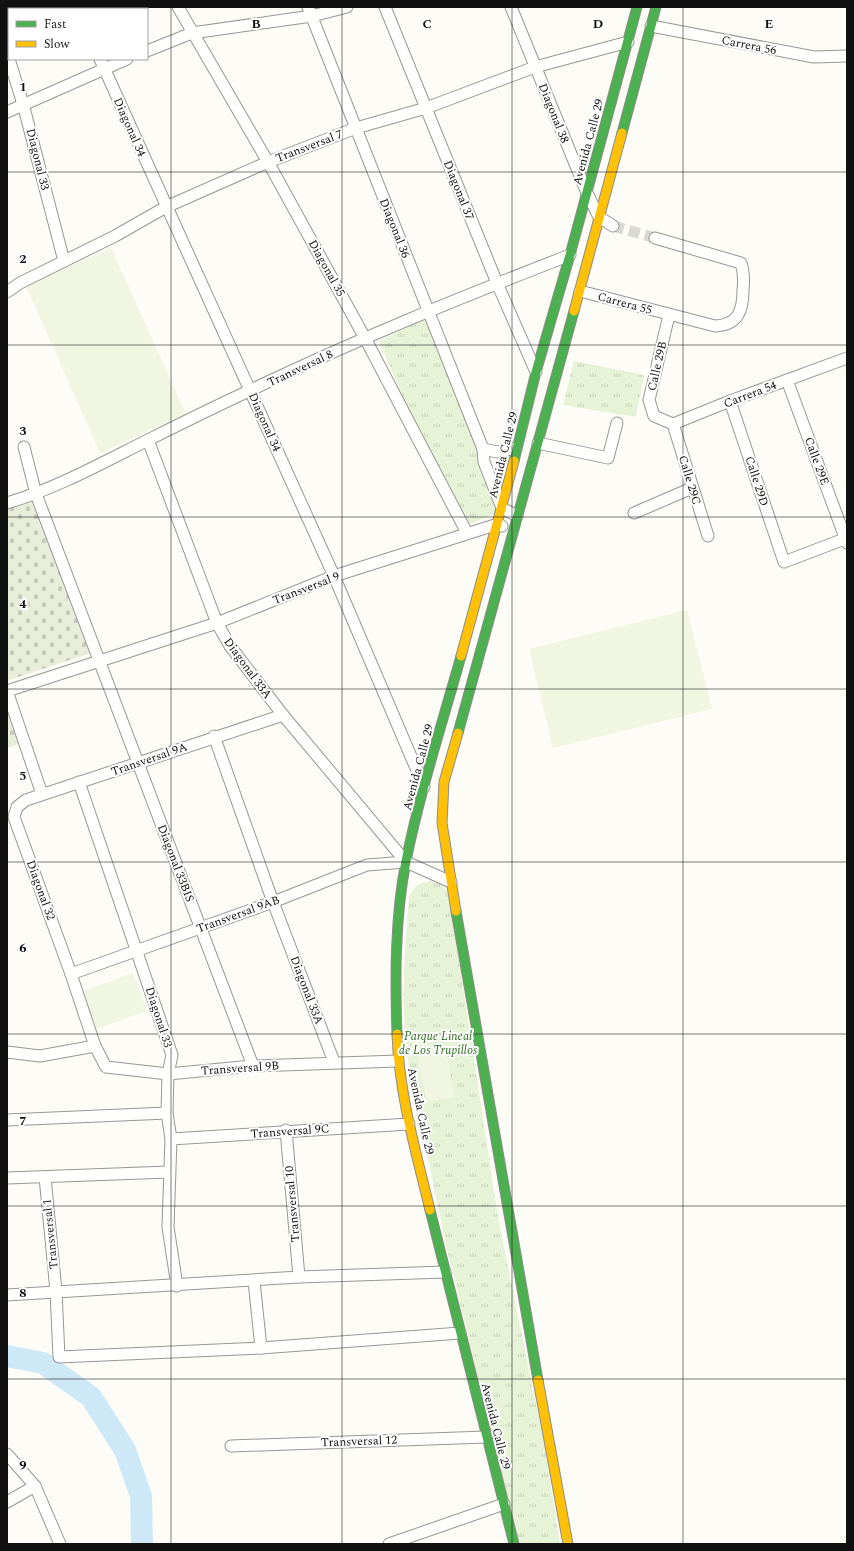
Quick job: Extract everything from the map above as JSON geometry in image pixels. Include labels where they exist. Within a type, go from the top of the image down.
[{"type":"main road","name":"Avenida Calle 29","points":[[514,1544],[445,1272],[410,1124],[398,1061],[396,1006],[399,921],[406,862],[424,787],[498,524],[536,372],[570,255],[637,7]]},
{"type":"main road","points":[[568,1544],[511,1231],[451,882],[442,823],[444,782],[580,291],[656,7]]},
{"type":"street","name":"Diagonal 35","points":[[178,7],[268,162],[365,338],[467,534]]},
{"type":"street","points":[[148,51],[192,33],[310,12],[348,7]]},
{"type":"street","name":"Diagonal 37","points":[[385,7],[497,283],[536,372]]},
{"type":"street","name":"Diagonal 38","points":[[511,7],[587,193],[599,217]]},
{"type":"street","name":"Diagonal 36","points":[[310,12],[483,449],[484,462],[502,508]]},
{"type":"street","name":"Carrera 56","points":[[651,26],[814,57],[847,56]]},
{"type":"street","name":"Transversal 7","points":[[7,292],[20,283],[115,236],[166,207],[268,162],[356,128],[426,108],[535,67],[628,42]]},
{"type":"street","name":"Diagonal 33","points":[[10,60],[24,104],[64,261]]},
{"type":"street","points":[[7,112],[102,64],[122,60]]},
{"type":"street","name":"Diagonal 34","points":[[102,64],[334,576],[424,787]]},
{"type":"street","points":[[599,217],[613,226]]},
{"type":"street","name":"Carrera 55","points":[[580,291],[715,326],[725,326],[734,321],[740,313],[743,303],[744,270],[741,263],[655,238]]},
{"type":"street","name":"Transversal 8","points":[[7,504],[36,494],[102,465],[148,440],[250,390],[365,338],[497,283],[570,255]]},
{"type":"street","name":"Calle 29B","points":[[669,315],[649,400],[654,416],[673,424]]},
{"type":"street","name":"Carrera 54","points":[[673,424],[730,401],[847,358]]},
{"type":"street","name":"Calle 29E","points":[[787,380],[846,540]]},
{"type":"street","name":"Calle 29D","points":[[730,401],[784,562],[846,540]]},
{"type":"street","points":[[538,444],[608,458],[617,423]]},
{"type":"street","name":"Calle 29C","points":[[673,424],[708,536]]},
{"type":"street","name":"Diagonal 33A","points":[[148,440],[217,623],[230,646],[283,715],[406,862]]},
{"type":"street","points":[[24,447],[36,494],[98,660]]},
{"type":"street","points":[[483,449],[497,452],[516,448]]},
{"type":"street","points":[[634,513],[692,488]]},
{"type":"street","points":[[502,508],[517,516]]},
{"type":"street","points":[[498,524],[514,530]]},
{"type":"street","name":"Transversal 9","points":[[7,690],[217,623],[334,576],[498,524]]},
{"type":"street","name":"Diagonal 33BIS","points":[[98,660],[253,1066]]},
{"type":"street","points":[[7,690],[42,794]]},
{"type":"street","name":"Transversal 9A","points":[[17,807],[26,800],[42,794],[138,764],[214,736],[283,715]]},
{"type":"street","name":"Diagonal 33A","points":[[214,736],[273,902],[334,1062]]},
{"type":"street","name":"Diagonal 33","points":[[79,782],[172,1055],[168,1074],[167,1113],[170,1139],[168,1227],[177,1286]]},
{"type":"street","name":"Diagonal 32","points":[[17,807],[14,817],[71,974]]},
{"type":"street","points":[[406,862],[451,882]]},
{"type":"street","name":"Transversal 9AB","points":[[71,974],[273,902],[367,865],[406,862]]},
{"type":"street","name":"Transversal 9B","points":[[71,974],[95,1046],[106,1066],[168,1074],[253,1066],[334,1062],[398,1061]]},
{"type":"street","points":[[7,1052],[40,1056],[95,1046]]},
{"type":"street","points":[[7,1120],[167,1113]]},
{"type":"street","name":"Transversal 9C","points":[[170,1139],[286,1130],[410,1124]]},
{"type":"street","name":"Transversal 10","points":[[286,1130],[299,1278]]},
{"type":"street","points":[[7,1178],[169,1172]]},
{"type":"street","name":"Transversal 1","points":[[45,1177],[56,1291],[59,1358],[261,1348]]},
{"type":"street","points":[[7,1295],[299,1278],[445,1272]]},
{"type":"street","points":[[254,1281],[261,1348],[460,1333]]},
{"type":"street","name":"Transversal 12","points":[[231,1446],[486,1437]]},
{"type":"street","points":[[7,1454],[35,1486],[56,1543]]},
{"type":"street","points":[[7,1502],[35,1486]]},
{"type":"street","points":[[389,1544],[504,1504]]},
{"type":"green space","points":[[111,248],[186,414],[100,453],[26,286]]},
{"type":"green space","points":[[430,317],[498,512],[466,526],[418,433],[379,341]]},
{"type":"green space","points":[[574,361],[644,375],[636,417],[563,405]]},
{"type":"green space","points":[[32,499],[91,653],[7,681],[7,509]]},
{"type":"green space","points":[[687,610],[712,709],[553,748],[529,649]]},
{"type":"green space","points":[[7,708],[21,743],[7,748]]},
{"type":"green space","name":"Parque Lineal de Los Trupillos","points":[[432,881],[440,884],[449,893],[498,1218],[544,1443],[560,1544],[519,1544],[446,1245],[409,1066],[404,1024],[404,981],[409,896],[418,885],[424,882]]},
{"type":"green space","points":[[133,973],[147,1011],[95,1029],[82,991]]},
{"type":"green space","points":[[445,1046],[455,1097],[426,1102],[417,1052]]},
{"type":"waterway","points":[[7,1356],[43,1363],[91,1397],[125,1450],[141,1496],[142,1544]]},
{"type":"tunnel","points":[[613,226],[655,238]]},
{"type":"traffic: fast","points":[[514,461],[536,372],[570,255],[637,7]]},
{"type":"traffic: fast","points":[[622,133],[656,7]]},
{"type":"traffic: fast","points":[[458,733],[574,311]]},
{"type":"traffic: fast","points":[[397,1034],[397,947],[402,882],[418,809],[461,656]]},
{"type":"traffic: fast","points":[[456,911],[538,1380]]},
{"type":"traffic: fast","points":[[430,1210],[514,1544]]},
{"type":"traffic: slow","points":[[574,311],[622,133]]},
{"type":"traffic: slow","points":[[461,656],[514,461]]},
{"type":"traffic: slow","points":[[456,911],[442,823],[444,782],[458,733]]},
{"type":"traffic: slow","points":[[397,1034],[398,1056],[405,1101],[430,1210]]},
{"type":"traffic: slow","points":[[538,1380],[568,1544]]}]
